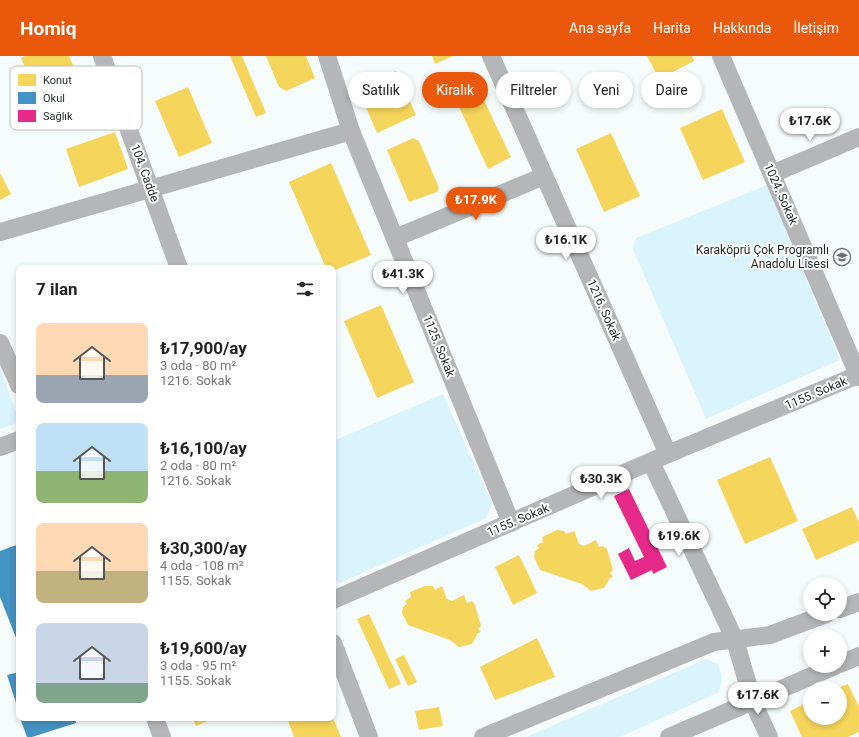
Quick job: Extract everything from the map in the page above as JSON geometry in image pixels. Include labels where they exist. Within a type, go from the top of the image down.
[{"type":"street","name":"104. Cadde","points":[[102,56],[106,66]]},
{"type":"street","name":"1125. Sokak","points":[[327,56],[352,131],[511,522]]},
{"type":"street","name":"1216. Sokak","points":[[491,56],[668,454]]},
{"type":"street","name":"1024. Sokak","points":[[721,56],[859,376]]},
{"type":"street","name":"104. Cadde","points":[[129,130],[178,265]]},
{"type":"street","points":[[0,232],[151,190],[352,131]]},
{"type":"street","points":[[772,174],[859,137]]},
{"type":"street","points":[[395,238],[544,176]]},
{"type":"street","points":[[0,343],[16,378]]},
{"type":"street","name":"1155. Sokak","points":[[336,599],[668,454],[859,376]]},
{"type":"street","points":[[0,447],[16,441]]},
{"type":"street","points":[[651,462],[735,640],[753,702],[769,737]]},
{"type":"street","points":[[847,606],[859,602]]},
{"type":"street","points":[[483,737],[714,642],[770,635],[807,621]]},
{"type":"street","points":[[336,651],[369,737]]},
{"type":"street","points":[[847,661],[859,656]]},
{"type":"street","points":[[669,737],[820,673]]},
{"type":"street","points":[[156,721],[162,737]]},
{"type":"shaded area","points":[[767,185],[840,360],[706,419],[633,249],[636,238]]},
{"type":"shaded area","points":[[0,368],[16,412],[16,423],[0,429]]},
{"type":"shaded area","points":[[443,394],[492,504],[486,518],[340,583],[336,580],[336,440]]},
{"type":"shaded area","points":[[706,659],[718,664],[722,678],[719,692],[620,737],[526,737]]},
{"type":"building: Konut","points":[[25,56],[69,56],[73,66],[25,66],[21,58]]},
{"type":"building: Konut","points":[[230,56],[242,56],[266,113],[256,117]]},
{"type":"building: Konut","points":[[266,56],[306,56],[315,78],[286,91],[279,87]]},
{"type":"building: Konut","points":[[432,56],[453,56],[435,64]]},
{"type":"building: Konut","points":[[647,56],[692,56],[694,61],[673,72],[655,72]]},
{"type":"building: Konut","points":[[188,87],[212,143],[179,157],[155,101]]},
{"type":"building: Konut","points":[[366,108],[413,108],[416,115],[377,133]]},
{"type":"building: Konut","points":[[459,108],[488,108],[511,157],[488,169]]},
{"type":"building: Konut","points":[[722,109],[745,162],[703,180],[680,128]]},
{"type":"building: Konut","points":[[115,132],[128,169],[79,187],[66,149]]},
{"type":"building: Konut","points":[[611,133],[640,196],[604,212],[576,149]]},
{"type":"building: Konut","points":[[413,138],[419,141],[439,188],[437,192],[409,202],[387,150]]},
{"type":"building: Konut","points":[[331,163],[371,255],[336,270],[336,265],[325,265],[289,182]]},
{"type":"building: Konut","points":[[0,173],[11,194],[0,200]]},
{"type":"building: Konut","points":[[381,305],[414,382],[377,398],[344,321]]},
{"type":"building: Konut","points":[[770,457],[798,521],[745,544],[717,480]]},
{"type":"building: Konut","points":[[852,507],[859,523],[859,541],[816,560],[802,529]]},
{"type":"building: Konut","points":[[557,530],[564,531],[566,534],[574,531],[579,544],[584,546],[596,540],[599,547],[603,546],[607,549],[613,570],[610,573],[613,577],[610,578],[604,588],[591,591],[582,584],[540,570],[534,557],[535,551],[539,548],[537,545],[543,542],[542,537]]},
{"type":"building: Konut","points":[[519,555],[537,593],[513,605],[495,567]]},
{"type":"building: Konut","points":[[425,586],[433,586],[435,590],[442,586],[447,599],[452,601],[464,595],[467,603],[472,601],[475,605],[481,626],[478,628],[481,632],[478,633],[472,644],[459,647],[450,640],[408,625],[402,613],[403,607],[407,604],[405,601],[411,597],[410,592]]},
{"type":"building: Konut","points":[[369,614],[401,684],[389,689],[357,619]]},
{"type":"building: Konut","points":[[537,638],[555,677],[495,700],[480,667]]},
{"type":"building: Konut","points":[[404,655],[417,682],[408,686],[395,659]]},
{"type":"building: Konut","points":[[847,684],[859,707],[859,732],[848,737],[802,737],[790,711],[803,704],[803,725],[847,725]]},
{"type":"building: Konut","points":[[439,707],[443,726],[419,730],[415,711]]},
{"type":"building: Konut","points":[[194,721],[207,721],[196,726]]},
{"type":"building: Konut","points":[[288,721],[334,721],[341,737],[294,737]]},
{"type":"building: Okul","points":[[16,545],[16,638],[0,597],[0,551]]},
{"type":"building: Okul","points":[[16,673],[16,703],[7,675]]},
{"type":"building: Okul","points":[[21,721],[76,721],[76,723],[32,737],[27,737]]},
{"type":"building: Sağlık","points":[[629,489],[667,567],[653,574],[652,570],[631,580],[618,554],[629,548],[635,561],[644,557],[614,496]]},
{"type":"place","name":"Karaköprü Çok Programlı Anadolu Lisesi","points":[[842,257]]}]
